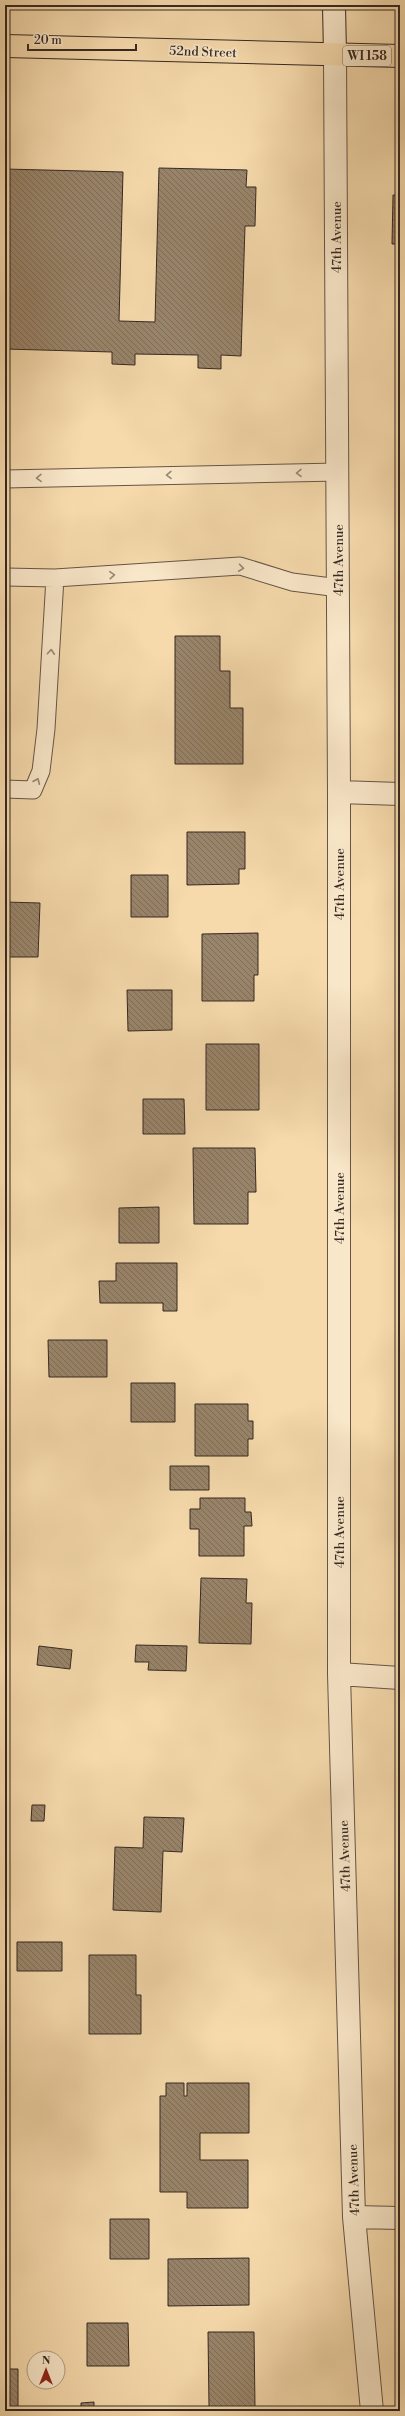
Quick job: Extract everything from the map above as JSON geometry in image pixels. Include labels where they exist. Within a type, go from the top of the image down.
[{"type":"main road","name":"52nd Street","points":[[5,46],[400,56]]},
{"type":"street","name":"47th Avenue","points":[[334,5],[339,792],[339,1674],[354,2217],[372,2411]]},
{"type":"street","points":[[339,792],[400,794]]},
{"type":"street","points":[[339,1674],[400,1678]]},
{"type":"street","points":[[354,2217],[400,2218]]},
{"type":"lane","points":[[5,479],[338,472]]},
{"type":"lane","points":[[5,577],[55,578],[240,566],[292,582],[338,588]]},
{"type":"lane","points":[[5,789],[33,790],[41,771],[46,730],[55,578]]},
{"type":"building","points":[[159,168],[247,170],[246,187],[256,187],[255,226],[245,226],[241,356],[221,355],[221,369],[198,368],[198,355],[135,354],[135,365],[112,364],[112,352],[5,349],[5,169],[123,172],[119,321],[155,322]]},
{"type":"building","points":[[393,195],[400,195],[400,244],[392,244]]},
{"type":"building","points":[[175,636],[220,636],[220,671],[230,671],[230,708],[243,708],[243,764],[175,764]]},
{"type":"building","points":[[187,832],[245,832],[245,869],[239,869],[239,884],[187,885]]},
{"type":"building","points":[[131,875],[168,875],[168,917],[131,917]]},
{"type":"building","points":[[5,902],[40,903],[38,957],[5,957]]},
{"type":"building","points":[[258,933],[258,975],[254,975],[254,1001],[202,1001],[202,934]]},
{"type":"building","points":[[127,990],[172,990],[172,1030],[128,1031]]},
{"type":"building","points":[[206,1044],[259,1044],[259,1110],[206,1110]]},
{"type":"building","points":[[143,1099],[184,1099],[185,1134],[143,1134]]},
{"type":"building","points":[[193,1148],[255,1148],[256,1192],[248,1192],[248,1224],[194,1224]]},
{"type":"building","points":[[159,1207],[159,1243],[119,1243],[119,1208]]},
{"type":"building","points":[[116,1263],[177,1263],[177,1311],[163,1311],[163,1303],[100,1303],[99,1281],[116,1281]]},
{"type":"building","points":[[48,1340],[107,1340],[107,1377],[49,1377]]},
{"type":"building","points":[[131,1383],[175,1383],[175,1422],[131,1422]]},
{"type":"building","points":[[195,1404],[248,1404],[248,1421],[253,1421],[253,1439],[248,1439],[248,1456],[195,1456]]},
{"type":"building","points":[[170,1466],[209,1466],[209,1490],[170,1490]]},
{"type":"building","points":[[200,1498],[245,1498],[245,1512],[251,1512],[252,1526],[244,1526],[244,1556],[199,1556],[199,1529],[190,1529],[190,1509],[200,1509]]},
{"type":"building","points":[[201,1578],[247,1579],[246,1603],[252,1603],[251,1644],[199,1643]]},
{"type":"building","points":[[136,1645],[187,1646],[186,1671],[148,1670],[149,1662],[135,1662]]},
{"type":"building","points":[[39,1646],[72,1650],[70,1669],[37,1665]]},
{"type":"building","points":[[32,1805],[45,1805],[44,1821],[31,1821]]},
{"type":"building","points":[[144,1817],[184,1818],[182,1852],[163,1851],[161,1912],[113,1910],[115,1847],[143,1848]]},
{"type":"building","points":[[17,1942],[62,1942],[62,1971],[17,1971]]},
{"type":"building","points":[[89,1955],[136,1955],[136,1995],[141,1995],[141,2034],[89,2034]]},
{"type":"building","points":[[166,2083],[184,2083],[184,2096],[187,2096],[187,2083],[249,2083],[249,2133],[200,2133],[200,2160],[248,2160],[248,2208],[187,2208],[187,2192],[160,2192],[160,2096],[166,2096]]},
{"type":"building","points":[[110,2219],[149,2219],[149,2259],[110,2259]]},
{"type":"building","points":[[249,2258],[249,2305],[168,2306],[168,2259]]},
{"type":"building","points":[[87,2323],[128,2323],[129,2366],[87,2366]]},
{"type":"building","points":[[208,2332],[254,2332],[255,2407],[209,2407]]},
{"type":"building","points":[[5,2369],[18,2369],[18,2411],[5,2411]]},
{"type":"building","points":[[94,2402],[94,2411],[81,2411],[81,2403]]}]
